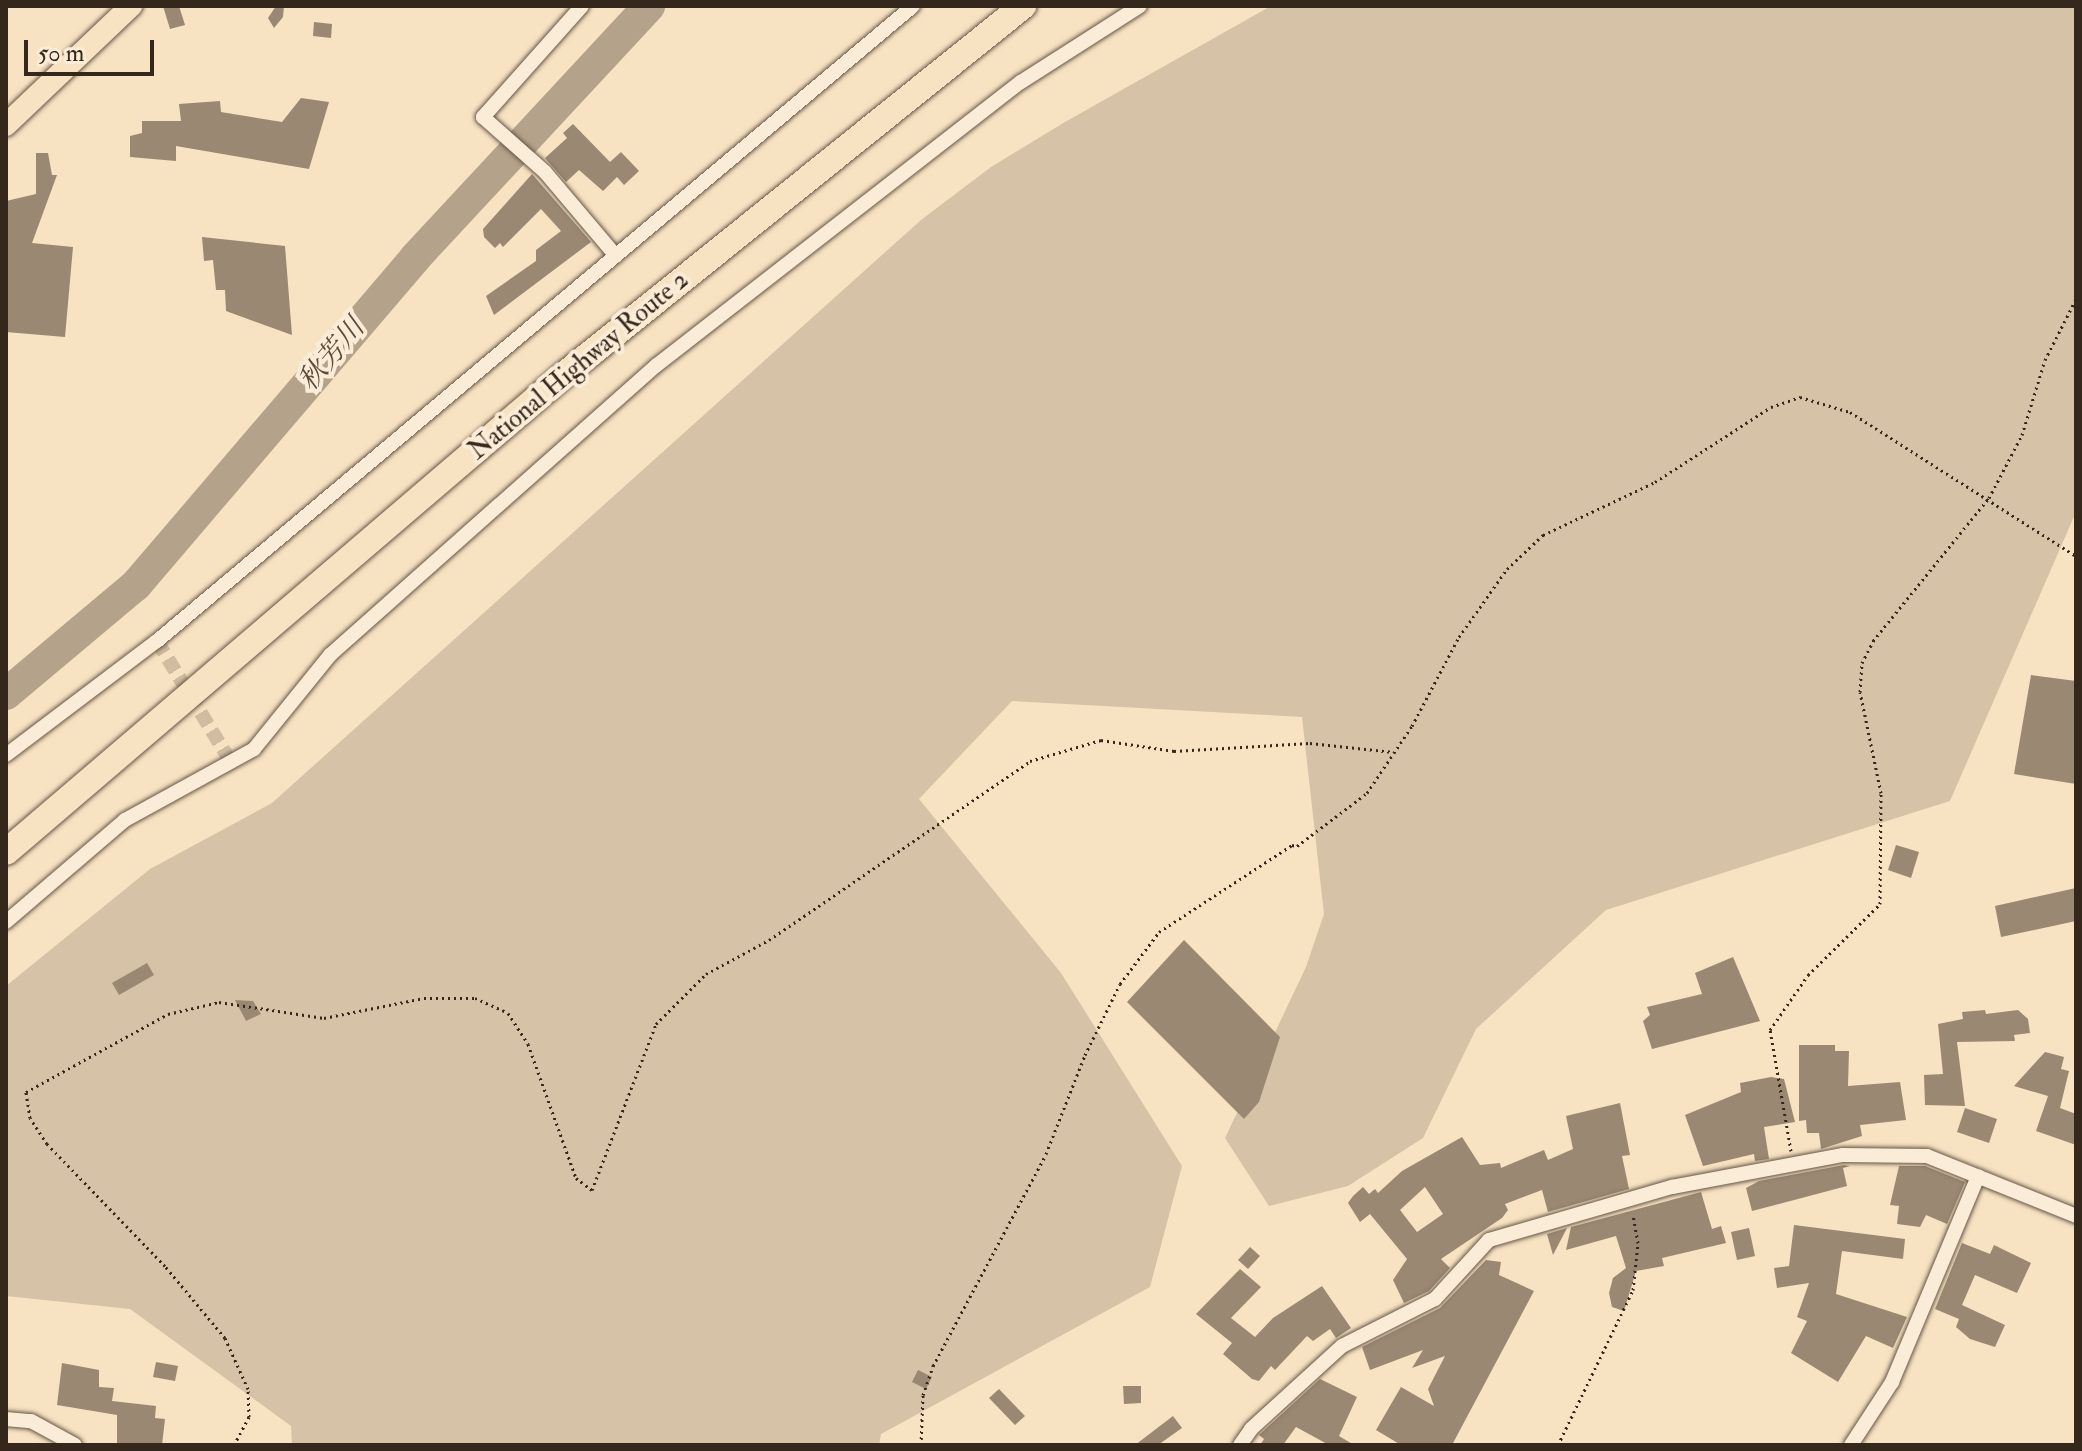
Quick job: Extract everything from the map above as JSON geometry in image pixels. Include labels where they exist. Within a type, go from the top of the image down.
[{"type":"highway","name":"National Highway Route 2","points":[[6,852],[565,374],[1023,6]]},
{"type":"highway","name":"National Highway Route 2","points":[[6,867],[145,736]]},
{"type":"main road","points":[[6,125],[131,6]]},
{"type":"street","points":[[582,6],[483,117],[545,172],[616,256]]},
{"type":"street","points":[[6,755],[157,641],[913,6]]},
{"type":"street","points":[[6,922],[125,820],[254,749],[330,655],[657,365],[1021,82],[1140,6]]},
{"type":"street","points":[[1240,1445],[1251,1429],[1342,1346],[1435,1299],[1489,1240],[1629,1199],[1793,1162],[1843,1155],[1927,1156],[2076,1216]]},
{"type":"street","points":[[1851,1445],[1892,1382],[1978,1176]]},
{"type":"street","points":[[6,1419],[31,1421],[75,1445]]},
{"type":"path","points":[[1793,1162],[1770,1030],[1808,975],[1880,904],[1881,793],[1860,692],[1862,663],[1873,641],[1989,498],[2022,435],[2045,360],[2076,299]]},
{"type":"path","points":[[921,1445],[923,1395],[933,1366],[1046,1154],[1085,1055],[1120,984],[1159,932],[1342,814],[1367,793],[1394,752],[1459,637],[1507,569],[1543,535],[1655,482],[1771,407],[1800,397],[1850,412],[2076,556]]},
{"type":"path","points":[[234,1445],[249,1417],[248,1389],[225,1338],[165,1266],[47,1144],[30,1118],[26,1092],[168,1014],[219,1002],[324,1018],[424,998],[475,998],[508,1013],[528,1044],[576,1178],[592,1190],[656,1024],[706,974],[769,940],[1030,761],[1101,740],[1174,751],[1310,743],[1394,752]]},
{"type":"path","points":[[1558,1445],[1633,1290],[1638,1243],[1629,1199]]},
{"type":"shaded area","points":[[1271,6],[2076,6],[2076,512],[1950,801],[1606,910],[1476,1029],[1423,1138],[1348,1186],[1269,1206],[1225,1138],[1306,967],[1324,914],[1302,717],[1012,701],[919,799],[1061,973],[1182,1166],[1150,1287],[881,1434],[879,1445],[292,1445],[291,1426],[130,1309],[6,1296],[6,986],[150,869],[272,803],[921,220],[991,167]]},
{"type":"building","points":[[163,6],[179,6],[185,25],[170,29]]},
{"type":"building","points":[[276,6],[284,6],[283,17],[274,28],[268,18]]},
{"type":"building","points":[[314,22],[332,24],[331,38],[313,36]]},
{"type":"building","points":[[301,98],[329,102],[309,169],[176,146],[176,161],[130,157],[130,136],[142,133],[142,121],[181,121],[179,104],[220,101],[221,112],[282,122]]},
{"type":"building","points":[[573,124],[610,162],[621,152],[639,171],[624,185],[617,177],[603,191],[579,170],[566,182],[545,158],[567,138],[563,133]]},
{"type":"building","points":[[36,153],[48,153],[52,175],[57,175],[32,243],[73,247],[65,337],[6,332],[6,201],[36,194]]},
{"type":"building","points":[[532,174],[591,242],[494,315],[486,296],[536,261],[536,250],[561,231],[541,209],[503,247],[500,243],[495,248],[484,237],[483,229]]},
{"type":"building","points":[[202,237],[285,246],[292,335],[226,311],[225,290],[216,290],[213,260],[204,261]]},
{"type":"building","points":[[2031,675],[2076,681],[2076,784],[2014,774]]},
{"type":"building","points":[[1896,845],[1919,852],[1911,878],[1888,870]]},
{"type":"building","points":[[2076,888],[2076,921],[2001,937],[1995,906]]},
{"type":"building","points":[[1184,940],[1280,1037],[1259,1102],[1244,1119],[1127,1002]]},
{"type":"building","points":[[1733,957],[1760,1021],[1652,1049],[1643,1021],[1650,1015],[1647,1007],[1702,994],[1695,973]]},
{"type":"building","points":[[147,963],[154,975],[119,995],[112,983]]},
{"type":"building","points":[[235,1000],[253,1001],[261,1014],[246,1021]]},
{"type":"building","points":[[1985,1010],[1986,1014],[2018,1010],[2028,1019],[2030,1033],[2014,1035],[2015,1041],[1957,1042],[1965,1106],[1925,1105],[1924,1075],[1943,1074],[1938,1024],[1963,1019],[1962,1012]]},
{"type":"building","points":[[1799,1045],[1835,1045],[1835,1051],[1849,1051],[1848,1086],[1900,1082],[1906,1120],[1860,1125],[1862,1136],[1821,1149],[1819,1133],[1807,1133],[1806,1120],[1799,1121]]},
{"type":"building","points":[[2045,1052],[2064,1057],[2061,1069],[2069,1071],[2060,1108],[2076,1114],[2076,1145],[2036,1131],[2048,1096],[2014,1086]]},
{"type":"building","points":[[1771,1077],[1784,1079],[1795,1122],[1764,1127],[1769,1159],[1755,1161],[1754,1154],[1703,1166],[1685,1115],[1741,1092],[1740,1083]]},
{"type":"building","points":[[1620,1103],[1630,1155],[1622,1156],[1629,1189],[1548,1212],[1542,1190],[1505,1204],[1508,1210],[1502,1218],[1441,1259],[1450,1268],[1429,1291],[1404,1303],[1393,1280],[1407,1259],[1370,1214],[1360,1222],[1348,1203],[1353,1196],[1363,1187],[1369,1194],[1375,1189],[1378,1193],[1402,1171],[1462,1137],[1480,1165],[1500,1163],[1501,1168],[1544,1150],[1548,1160],[1573,1149],[1566,1116]],"holes":[[[1425,1187],[1443,1214],[1417,1232],[1400,1210]]]},
{"type":"building","points":[[1965,1108],[1997,1119],[1989,1143],[1957,1132]]},
{"type":"building","points":[[1850,1166],[1843,1168],[1847,1186],[1752,1211],[1746,1188],[1759,1181]]},
{"type":"building","points":[[1899,1166],[1925,1166],[1965,1182],[1947,1224],[1926,1215],[1920,1227],[1897,1224],[1899,1206],[1890,1205]]},
{"type":"building","points":[[1701,1192],[1712,1229],[1721,1226],[1726,1243],[1662,1258],[1664,1266],[1636,1271],[1624,1311],[1612,1307],[1609,1293],[1613,1278],[1626,1268],[1616,1236],[1566,1250],[1571,1227]]},
{"type":"building","points":[[1794,1225],[1905,1239],[1903,1259],[1842,1251],[1836,1294],[1907,1317],[1893,1348],[1866,1336],[1838,1382],[1791,1353],[1807,1321],[1797,1317],[1809,1283],[1777,1288],[1774,1268],[1789,1266]]},
{"type":"building","points":[[1567,1228],[1553,1255],[1547,1234]]},
{"type":"building","points":[[1749,1228],[1755,1256],[1737,1260],[1731,1232]]},
{"type":"building","points":[[1962,1243],[1990,1254],[1994,1245],[2031,1263],[2017,1293],[1975,1275],[1962,1305],[2005,1325],[1995,1347],[1970,1339],[1956,1327],[1959,1319],[1935,1309]]},
{"type":"building","points":[[1250,1247],[1260,1256],[1248,1269],[1238,1260]]},
{"type":"building","points":[[1486,1260],[1501,1262],[1499,1275],[1534,1291],[1452,1445],[1401,1445],[1376,1430],[1401,1387],[1434,1406],[1428,1389],[1445,1356],[1412,1368],[1423,1350],[1370,1370],[1362,1347],[1440,1308]]},
{"type":"building","points":[[1240,1269],[1261,1287],[1231,1318],[1255,1337],[1273,1318],[1322,1286],[1351,1328],[1336,1338],[1330,1329],[1313,1341],[1307,1336],[1275,1370],[1271,1366],[1259,1381],[1252,1379],[1223,1354],[1232,1343],[1196,1314]]},
{"type":"building","points":[[156,1362],[178,1366],[175,1381],[153,1377]]},
{"type":"building","points":[[62,1363],[99,1370],[99,1387],[114,1388],[112,1401],[156,1406],[155,1418],[165,1419],[162,1445],[117,1445],[117,1415],[57,1405]]},
{"type":"building","points":[[918,1370],[932,1377],[926,1389],[912,1382]]},
{"type":"building","points":[[1320,1379],[1357,1397],[1339,1436],[1354,1445],[1329,1445],[1296,1427],[1283,1445],[1260,1445],[1264,1439],[1259,1435]]},
{"type":"building","points":[[1123,1386],[1141,1386],[1141,1403],[1124,1404]]},
{"type":"building","points":[[999,1389],[1025,1416],[1015,1425],[989,1398]]},
{"type":"building","points":[[1173,1416],[1182,1428],[1158,1445],[1135,1445]]},
{"type":"waterway","name":"秋芳川","points":[[6,694],[136,585],[415,258],[649,6]]},
{"type":"tunnel","points":[[157,641],[232,764]]}]
